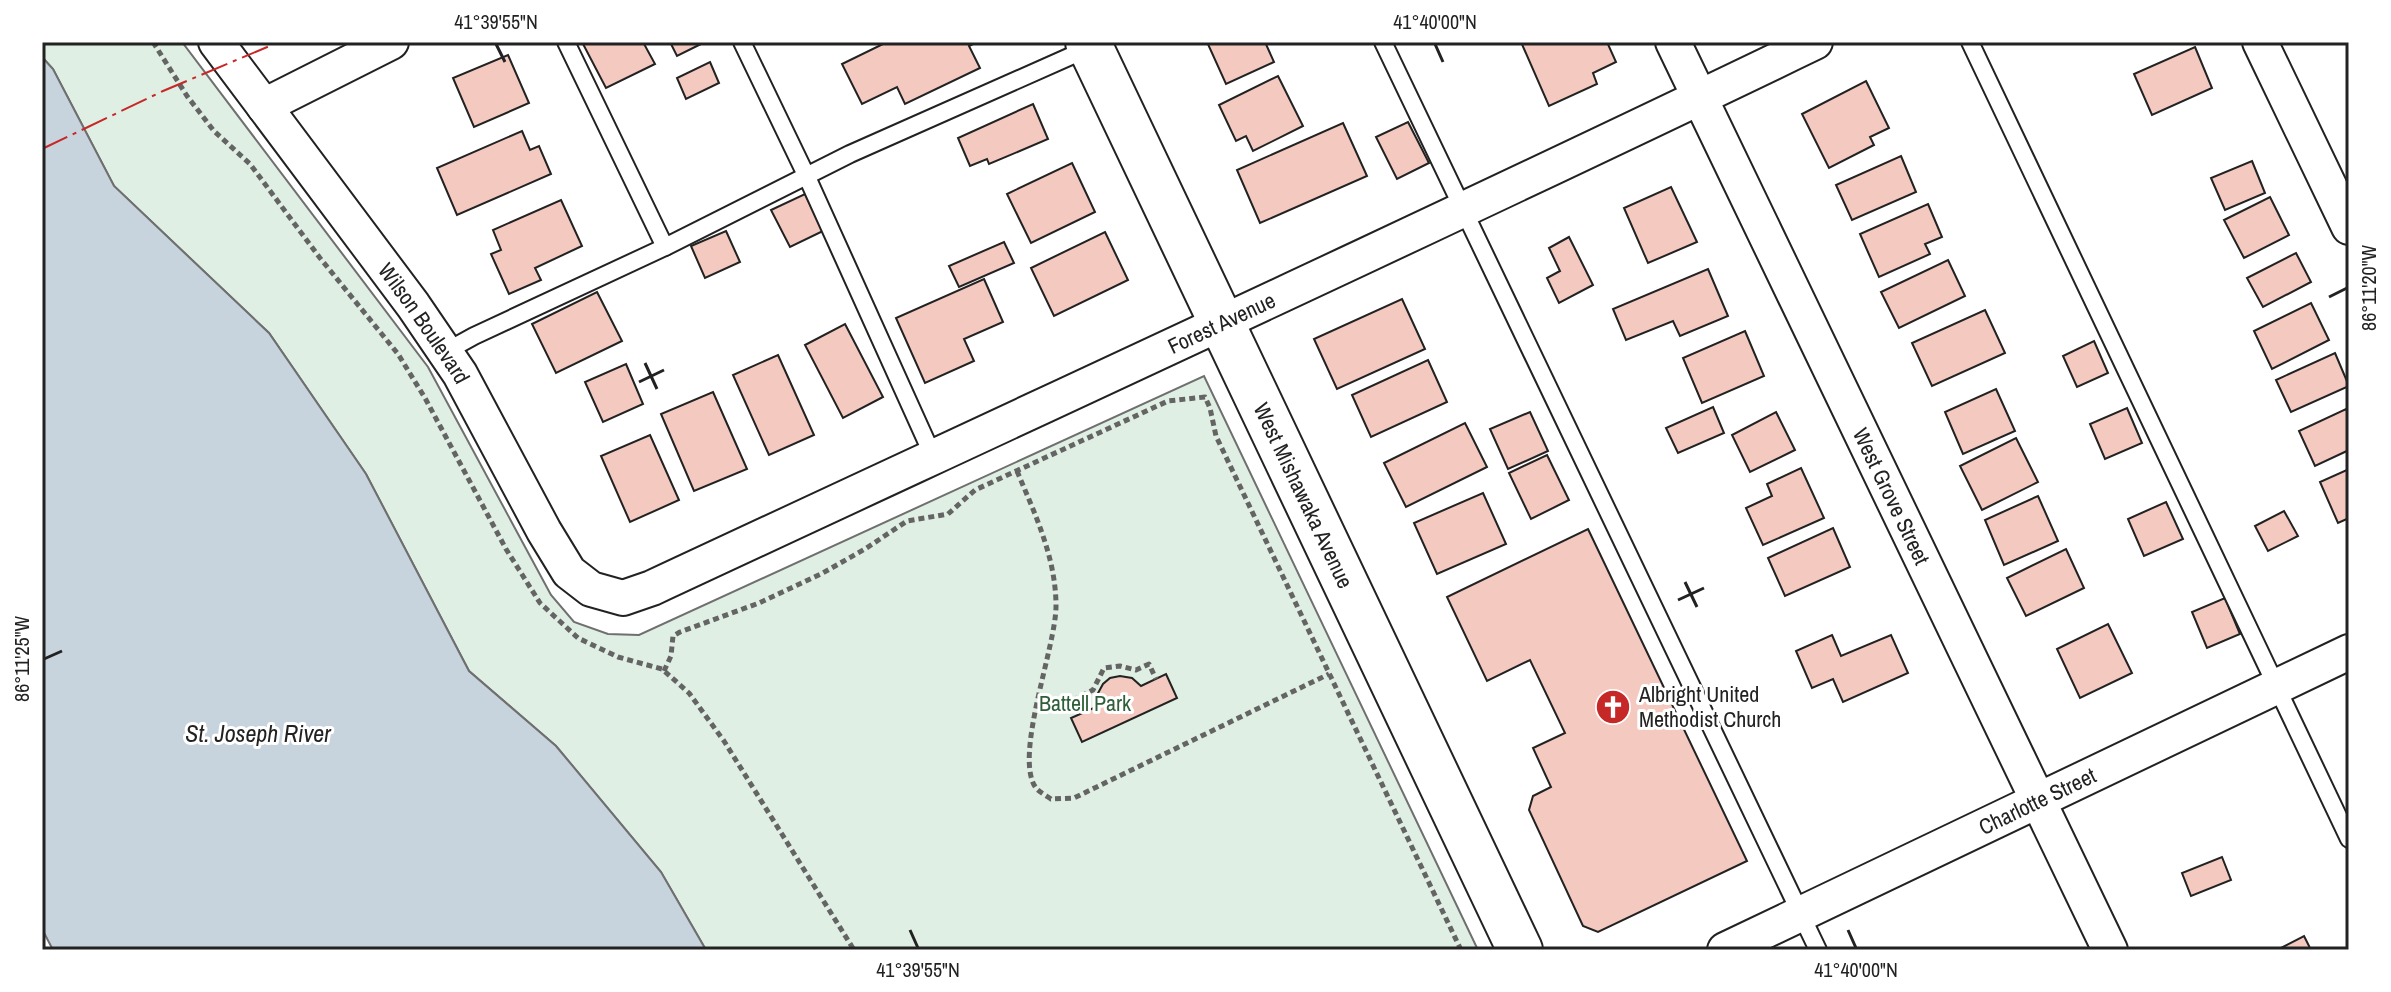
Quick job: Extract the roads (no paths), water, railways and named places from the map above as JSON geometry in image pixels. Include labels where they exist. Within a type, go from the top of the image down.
[{"type":"main road","name":"West Mishawaka Avenue","points":[[1089,45],[1520,950]]},
{"type":"street","name":"Wilson Boulevard","points":[[216,42],[413,305],[460,374],[569,572],[591,589],[623,598]]},
{"type":"street","points":[[264,106],[391,42]]},
{"type":"street","name":"West Grove Street","points":[[1673,42],[2110,950]]},
{"type":"street","name":"Forest Avenue","points":[[623,598],[652,588],[1223,324],[1815,42]]},
{"type":"street","points":[[2260,42],[2349,227]]},
{"type":"street","name":"Charlotte Street","points":[[1725,950],[2349,652]]},
{"type":"lane","points":[[566,42],[665,247]]},
{"type":"lane","points":[[742,42],[807,177],[933,456]]},
{"type":"lane","points":[[1383,42],[1818,950]]},
{"type":"lane","points":[[1970,42],[2349,839]]},
{"type":"lane","points":[[445,352],[850,154],[1089,45]]},
{"type":"water","name":"St. Joseph River","points":[[42,57],[53,69],[114,186],[269,333],[366,474],[469,671],[556,746],[661,872],[706,950],[53,950],[42,929]]},
{"type":"place","name":"Albright United Methodist Church","points":[[1613,707]]},
{"type":"park label","name":"Battell Park","points":[[1085,703]]}]
